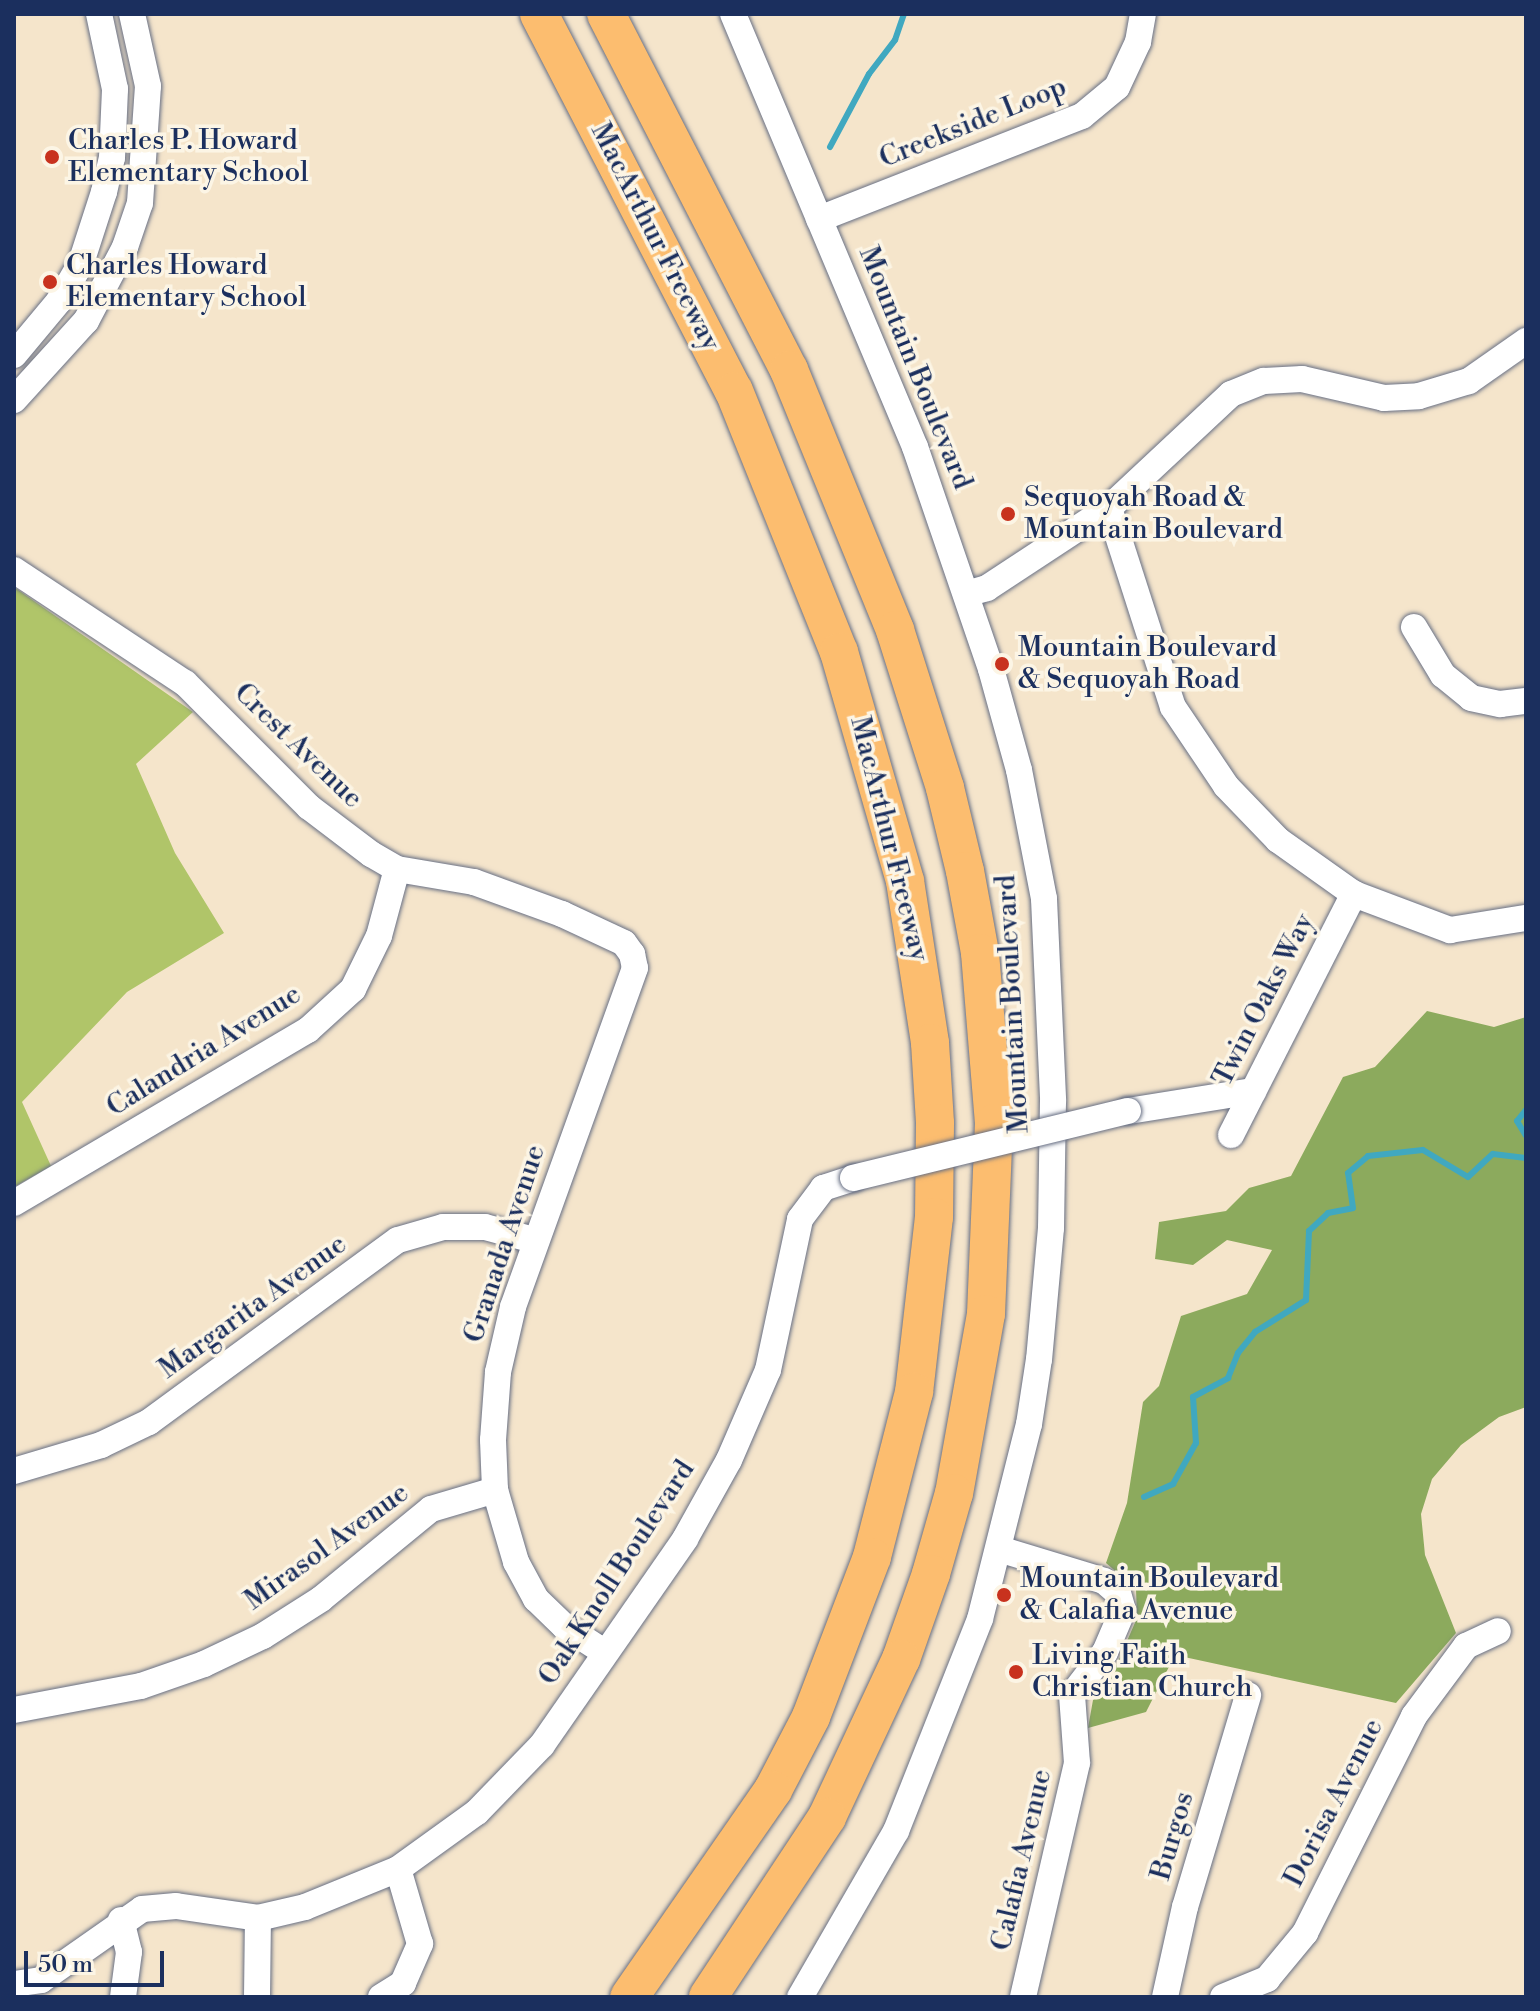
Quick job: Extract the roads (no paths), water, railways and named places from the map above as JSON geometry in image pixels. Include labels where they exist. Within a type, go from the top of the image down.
[{"type":"highway","name":"MacArthur Freeway","points":[[539,14],[734,391],[808,566],[886,802],[912,921],[930,1043],[934,1217],[926,1303],[914,1392],[872,1557],[811,1717],[773,1790],[664,1951],[629,1997]]},
{"type":"highway","points":[[606,14],[754,297],[865,546],[945,788],[980,953],[994,1110],[993,1222],[972,1407],[931,1574],[895,1673],[827,1817],[734,1997]]},
{"type":"highway","points":[[708,1997],[827,1817]]},
{"type":"highway","points":[[602,1997],[664,1951]]},
{"type":"street","points":[[14,355],[59,301],[81,263],[104,192],[112,158],[115,89],[99,14]]},
{"type":"street","points":[[14,400],[63,353],[86,321],[125,247],[140,203],[148,86],[132,14]]},
{"type":"street","name":"Mountain Boulevard","points":[[733,14],[910,433],[966,594],[1034,837],[1044,899],[1051,1036],[1053,1170],[1047,1290],[1029,1424],[999,1549],[965,1667],[923,1774],[867,1885],[800,1997]]},
{"type":"street","name":"Creekside Loop","points":[[819,219],[1082,116],[1117,87],[1138,42],[1143,14]]},
{"type":"street","points":[[966,594],[987,588],[1109,508],[1231,394],[1264,381],[1302,379],[1384,398],[1419,396],[1469,381],[1526,341]]},
{"type":"street","points":[[1109,508],[1173,707],[1226,786],[1278,840],[1354,894],[1450,930],[1526,918]]},
{"type":"street","name":"Crest Avenue","points":[[14,570],[185,683],[309,807],[397,869],[474,882],[562,914],[624,943],[635,968]]},
{"type":"street","points":[[1414,627],[1443,675],[1471,698],[1500,704],[1526,701]]},
{"type":"street","name":"Calandria Avenue","points":[[14,1203],[308,1030],[353,989],[379,936],[397,869]]},
{"type":"street","name":"Twin Oaks Way","points":[[1231,1135],[1354,894]]},
{"type":"street","name":"Granada Avenue","points":[[604,1652],[564,1626],[536,1599],[506,1540],[495,1490],[498,1372],[534,1240],[635,968]]},
{"type":"street","name":"Oak Knoll Boulevard","points":[[14,1984],[41,1980],[121,1920],[142,1909],[176,1906],[258,1918],[305,1907],[398,1869],[477,1812],[542,1745],[685,1539],[729,1460],[768,1370],[800,1219],[823,1188],[1128,1111],[1253,1091]]},
{"type":"street","name":"Margarita Avenue","points":[[14,1471],[101,1445],[149,1422],[398,1240],[443,1227],[485,1227],[534,1240]]},
{"type":"street","name":"Mirasol Avenue","points":[[14,1710],[141,1686],[204,1664],[263,1636],[321,1599],[431,1509],[495,1490]]},
{"type":"street","name":"Calafia Avenue","points":[[999,1549],[1104,1581],[1118,1593],[1123,1610],[1105,1652],[1072,1695],[1077,1763],[1023,1997]]},
{"type":"street","name":"Dorisa Avenue","points":[[1223,1997],[1267,1979],[1305,1933],[1414,1716],[1466,1646],[1498,1631]]},
{"type":"street","name":"Burgos","points":[[1165,1997],[1185,1907],[1248,1695]]},
{"type":"street","points":[[381,1997],[403,1983],[420,1944],[398,1869]]},
{"type":"street","points":[[257,1997],[258,1918]]},
{"type":"street","points":[[121,1920],[129,1952],[123,1997]]},
{"type":"waterway","points":[[830,147],[869,74],[895,40],[904,14]]},
{"type":"waterway","points":[[1526,1110],[1517,1121],[1526,1136]]},
{"type":"waterway","points":[[1144,1497],[1173,1484],[1196,1443],[1193,1397],[1228,1378],[1238,1353],[1255,1332],[1306,1300],[1309,1231],[1328,1213],[1353,1208],[1348,1173],[1368,1156],[1423,1150],[1468,1177],[1493,1154],[1526,1158]]},
{"type":"place","name":"Charles P. Howard Elementary School","points":[[52,157]]},
{"type":"place","name":"Charles Howard Elementary School","points":[[50,282]]},
{"type":"place","name":"Sequoyah Road & Mountain Boulevard","points":[[1008,514]]},
{"type":"place","name":"Mountain Boulevard & Sequoyah Road","points":[[1002,664]]},
{"type":"place","name":"Mountain Boulevard & Calafia Avenue","points":[[1004,1595]]},
{"type":"place","name":"Living Faith Christian Church","points":[[1016,1672]]}]
